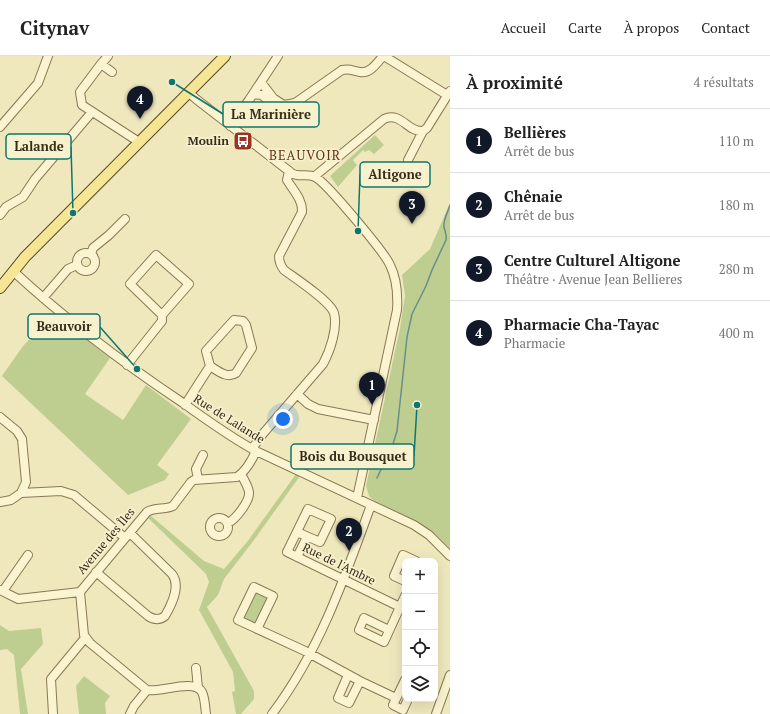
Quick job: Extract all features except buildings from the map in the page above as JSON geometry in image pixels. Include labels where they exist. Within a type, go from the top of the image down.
[{"type":"main road","points":[[0,288],[13,271],[225,56]]},
{"type":"street","points":[[0,127],[38,83],[48,56]]},
{"type":"street","points":[[108,56],[80,92],[82,105],[139,142]]},
{"type":"street","points":[[230,126],[278,56]]},
{"type":"street","points":[[253,94],[262,95],[273,105],[278,106],[282,104],[295,103],[342,70],[348,68],[364,72],[371,69],[383,56],[449,93],[427,128],[423,131],[408,160]]},
{"type":"street","points":[[102,64],[112,72]]},
{"type":"street","points":[[262,95],[264,77]]},
{"type":"street","points":[[264,86],[273,98],[282,104]]},
{"type":"street","points":[[188,92],[292,173],[315,176],[324,182],[364,229],[390,263],[395,279],[398,298],[397,310],[357,498]]},
{"type":"street","points":[[0,215],[6,207],[23,197],[35,179],[92,112]]},
{"type":"street","points":[[315,176],[388,117],[394,116],[414,130],[423,131]]},
{"type":"street","points":[[203,455],[196,469],[198,479],[233,478],[241,474],[250,463],[254,450],[261,436],[323,364],[330,352],[334,326],[334,312],[327,302],[280,266],[279,256],[302,212],[300,200],[287,180],[292,173]]},
{"type":"street","points":[[91,254],[93,248],[125,219]]},
{"type":"street","points":[[86,253],[91,254],[96,263],[92,270],[84,272],[79,269],[77,259],[80,255],[86,253]]},
{"type":"street","points":[[126,365],[162,321],[162,315],[189,284],[156,255],[130,284],[162,315]]},
{"type":"street","points":[[43,298],[68,269],[77,265]]},
{"type":"street","name":"Rue de Lalande","points":[[13,271],[85,333],[126,365],[233,438],[254,450],[423,530],[450,556]]},
{"type":"street","points":[[185,405],[210,366],[206,351],[234,320],[243,321],[246,325],[252,348],[236,373],[232,376],[227,376],[210,366]]},
{"type":"street","points":[[297,394],[313,407],[374,420]]},
{"type":"street","points":[[0,417],[17,431],[22,439],[26,482],[21,493],[15,499],[7,502],[0,502]]},
{"type":"street","points":[[228,523],[233,520],[249,498],[249,491],[241,474]]},
{"type":"street","name":"Avenue des Îles","points":[[1,591],[18,599],[80,592],[145,514],[150,510],[170,508],[191,482],[198,479]]},
{"type":"street","points":[[21,493],[61,491],[70,493],[127,536],[172,574],[176,581],[176,590],[165,616],[159,619],[152,618],[96,572]]},
{"type":"street","points":[[272,714],[287,694],[310,654],[344,580],[371,505]]},
{"type":"street","name":"Rue de l'Ambre","points":[[296,532],[320,542],[331,519],[308,508],[296,532],[288,552],[400,607]]},
{"type":"street","points":[[297,557],[307,537]]},
{"type":"street","points":[[1,591],[28,555]]},
{"type":"street","name":"Rue de l'Ambre","points":[[402,580],[394,576],[403,555],[410,558]]},
{"type":"street","points":[[257,629],[273,596],[254,587],[238,620],[257,629],[310,654],[348,675],[396,698]]},
{"type":"street","points":[[80,592],[85,638],[90,643],[147,690],[188,686],[198,688],[202,692],[206,714]]},
{"type":"street","points":[[389,630],[402,603]]},
{"type":"street","points":[[53,714],[50,683],[51,679],[85,638]]},
{"type":"street","points":[[196,668],[198,688]]},
{"type":"street","points":[[348,675],[338,698],[349,703],[360,681]]},
{"type":"street","points":[[438,697],[450,675]]},
{"type":"street","points":[[402,687],[392,705],[403,710],[407,702]]},
{"type":"street","points":[[130,714],[134,706],[147,690]]},
{"type":"street","points":[[436,714],[437,702]]},
{"type":"green space","points":[[375,135],[384,145],[374,154],[369,150],[365,152],[363,150],[353,160],[357,165],[338,187],[330,176]]},
{"type":"green space","points":[[450,203],[450,550],[437,536],[422,526],[373,500],[369,496],[366,486],[400,328],[405,296],[402,275],[430,249]]},
{"type":"green space","points":[[54,314],[110,358],[85,394],[123,420],[146,385],[191,419],[157,465],[169,474],[165,480],[128,495],[2,376],[23,346]]},
{"type":"green space","points":[[296,474],[300,476],[224,579],[218,595],[207,607],[254,691],[254,699],[241,714],[236,714],[232,692],[235,691],[233,672],[199,610],[209,582],[206,574],[147,517],[150,515],[204,561],[224,569],[247,542]]},
{"type":"green space","points":[[255,590],[268,596],[269,599],[256,625],[242,619]]},
{"type":"green space","points":[[0,625],[9,631],[41,628],[43,644],[21,669],[28,714],[20,714],[14,655],[7,649],[0,650]]},
{"type":"green space","points":[[84,676],[110,696],[105,703],[106,714],[79,714],[76,686]]},
{"type":"waterway","points":[[377,478],[393,444],[397,431],[407,337],[412,314],[446,240],[444,224],[450,205]]},
{"type":"place","name":"La Marinière","points":[[172,82]]},
{"type":"place","name":"Pharmacie Cha-Tayac","points":[[140,119]]},
{"type":"place","name":"Moulin","points":[[243,141]]},
{"type":"place","name":"Lalande","points":[[73,213]]},
{"type":"place","name":"Centre Culturel Altigone","points":[[412,224]]},
{"type":"place","name":"Altigone","points":[[358,231]]},
{"type":"place","name":"Beauvoir","points":[[137,369]]},
{"type":"place","name":"Bellières","points":[[372,405]]},
{"type":"place","name":"Bois du Bousquet","points":[[417,405]]},
{"type":"place","name":"Chênaie","points":[[349,551]]},
{"type":"district","name":"BEAUVOIR","points":[[305,155]]}]
